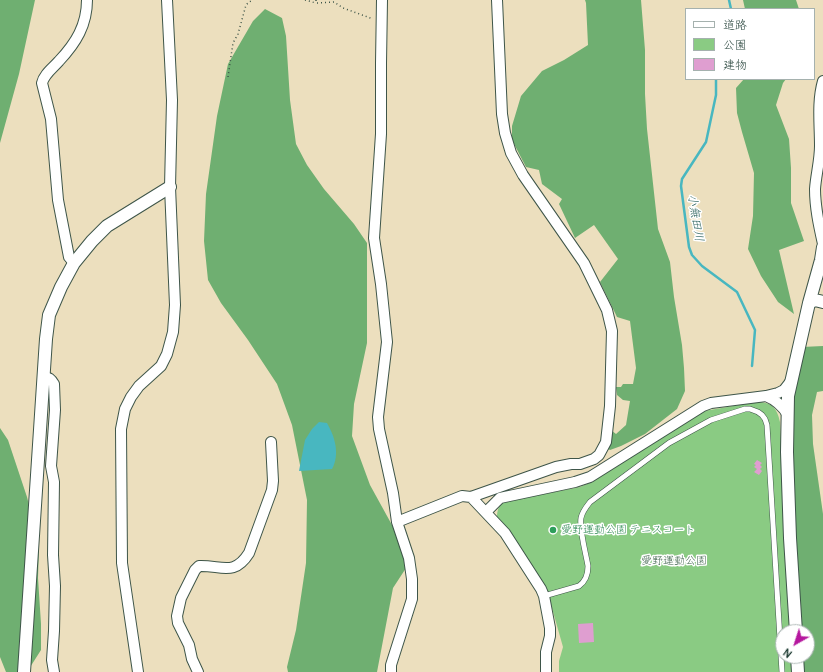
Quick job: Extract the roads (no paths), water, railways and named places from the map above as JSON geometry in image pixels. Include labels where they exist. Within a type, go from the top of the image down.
[{"type":"street","points":[[74,263],[69,257],[58,200],[51,119],[42,83],[47,74],[77,39],[84,21],[87,9],[87,0]]},
{"type":"street","points":[[138,672],[122,563],[121,429],[125,409],[131,397],[139,386],[161,366],[167,354],[173,332],[175,305],[170,187],[172,100],[167,0]]},
{"type":"street","points":[[382,0],[381,134],[374,238],[381,284],[387,342],[378,417],[378,429],[393,493],[397,522],[408,558],[412,579],[412,599],[391,665],[391,672]]},
{"type":"street","points":[[397,522],[462,496],[471,497],[556,467],[580,464],[594,459],[600,455],[606,442],[610,406],[612,331],[606,310],[584,263],[523,175],[511,153],[505,133],[502,114],[497,0]]},
{"type":"street","points":[[795,624],[790,538],[787,452],[788,396],[809,303],[821,260],[823,246],[816,207],[815,188],[820,149],[819,102],[823,81]]},
{"type":"street","points":[[24,672],[43,377],[46,339],[50,315],[61,287],[74,263],[92,241],[107,226],[170,187]]},
{"type":"street","points":[[809,303],[815,300],[823,302]]},
{"type":"street","points":[[43,377],[47,377],[52,380],[54,384],[55,410],[51,466],[54,482],[53,555],[55,586],[52,660],[54,672]]},
{"type":"street","points":[[486,512],[500,498],[575,482],[590,477],[703,406],[712,403],[778,393],[784,390],[791,381]]},
{"type":"street","points":[[766,396],[779,403],[788,415]]},
{"type":"street","points":[[198,672],[192,659],[189,645],[178,623],[177,616],[181,598],[195,570],[199,566],[228,569],[233,568],[241,563],[249,553],[272,490],[271,442]]},
{"type":"street","points":[[471,497],[505,532],[541,589],[544,596],[550,628],[550,636],[546,652],[546,672]]},
{"type":"lane","points":[[544,596],[579,586],[586,578],[588,566],[581,520],[590,502],[669,443],[711,420],[745,409],[755,410],[762,415],[767,425],[782,672]]},
{"type":"water","points":[[319,422],[327,423],[336,446],[336,457],[332,469],[299,471],[305,440],[312,429]]},
{"type":"waterway","name":"小無田川","points":[[729,0],[731,8]]},
{"type":"waterway","name":"小無田川","points":[[716,80],[716,95],[706,142],[682,179],[681,186],[689,247],[692,255],[702,266],[737,292],[755,330],[752,366]]},
{"type":"place","name":"愛野運動公園 テニスコート","points":[[553,530]]},
{"type":"park label","name":"愛野運動公園","points":[[674,561]]}]
